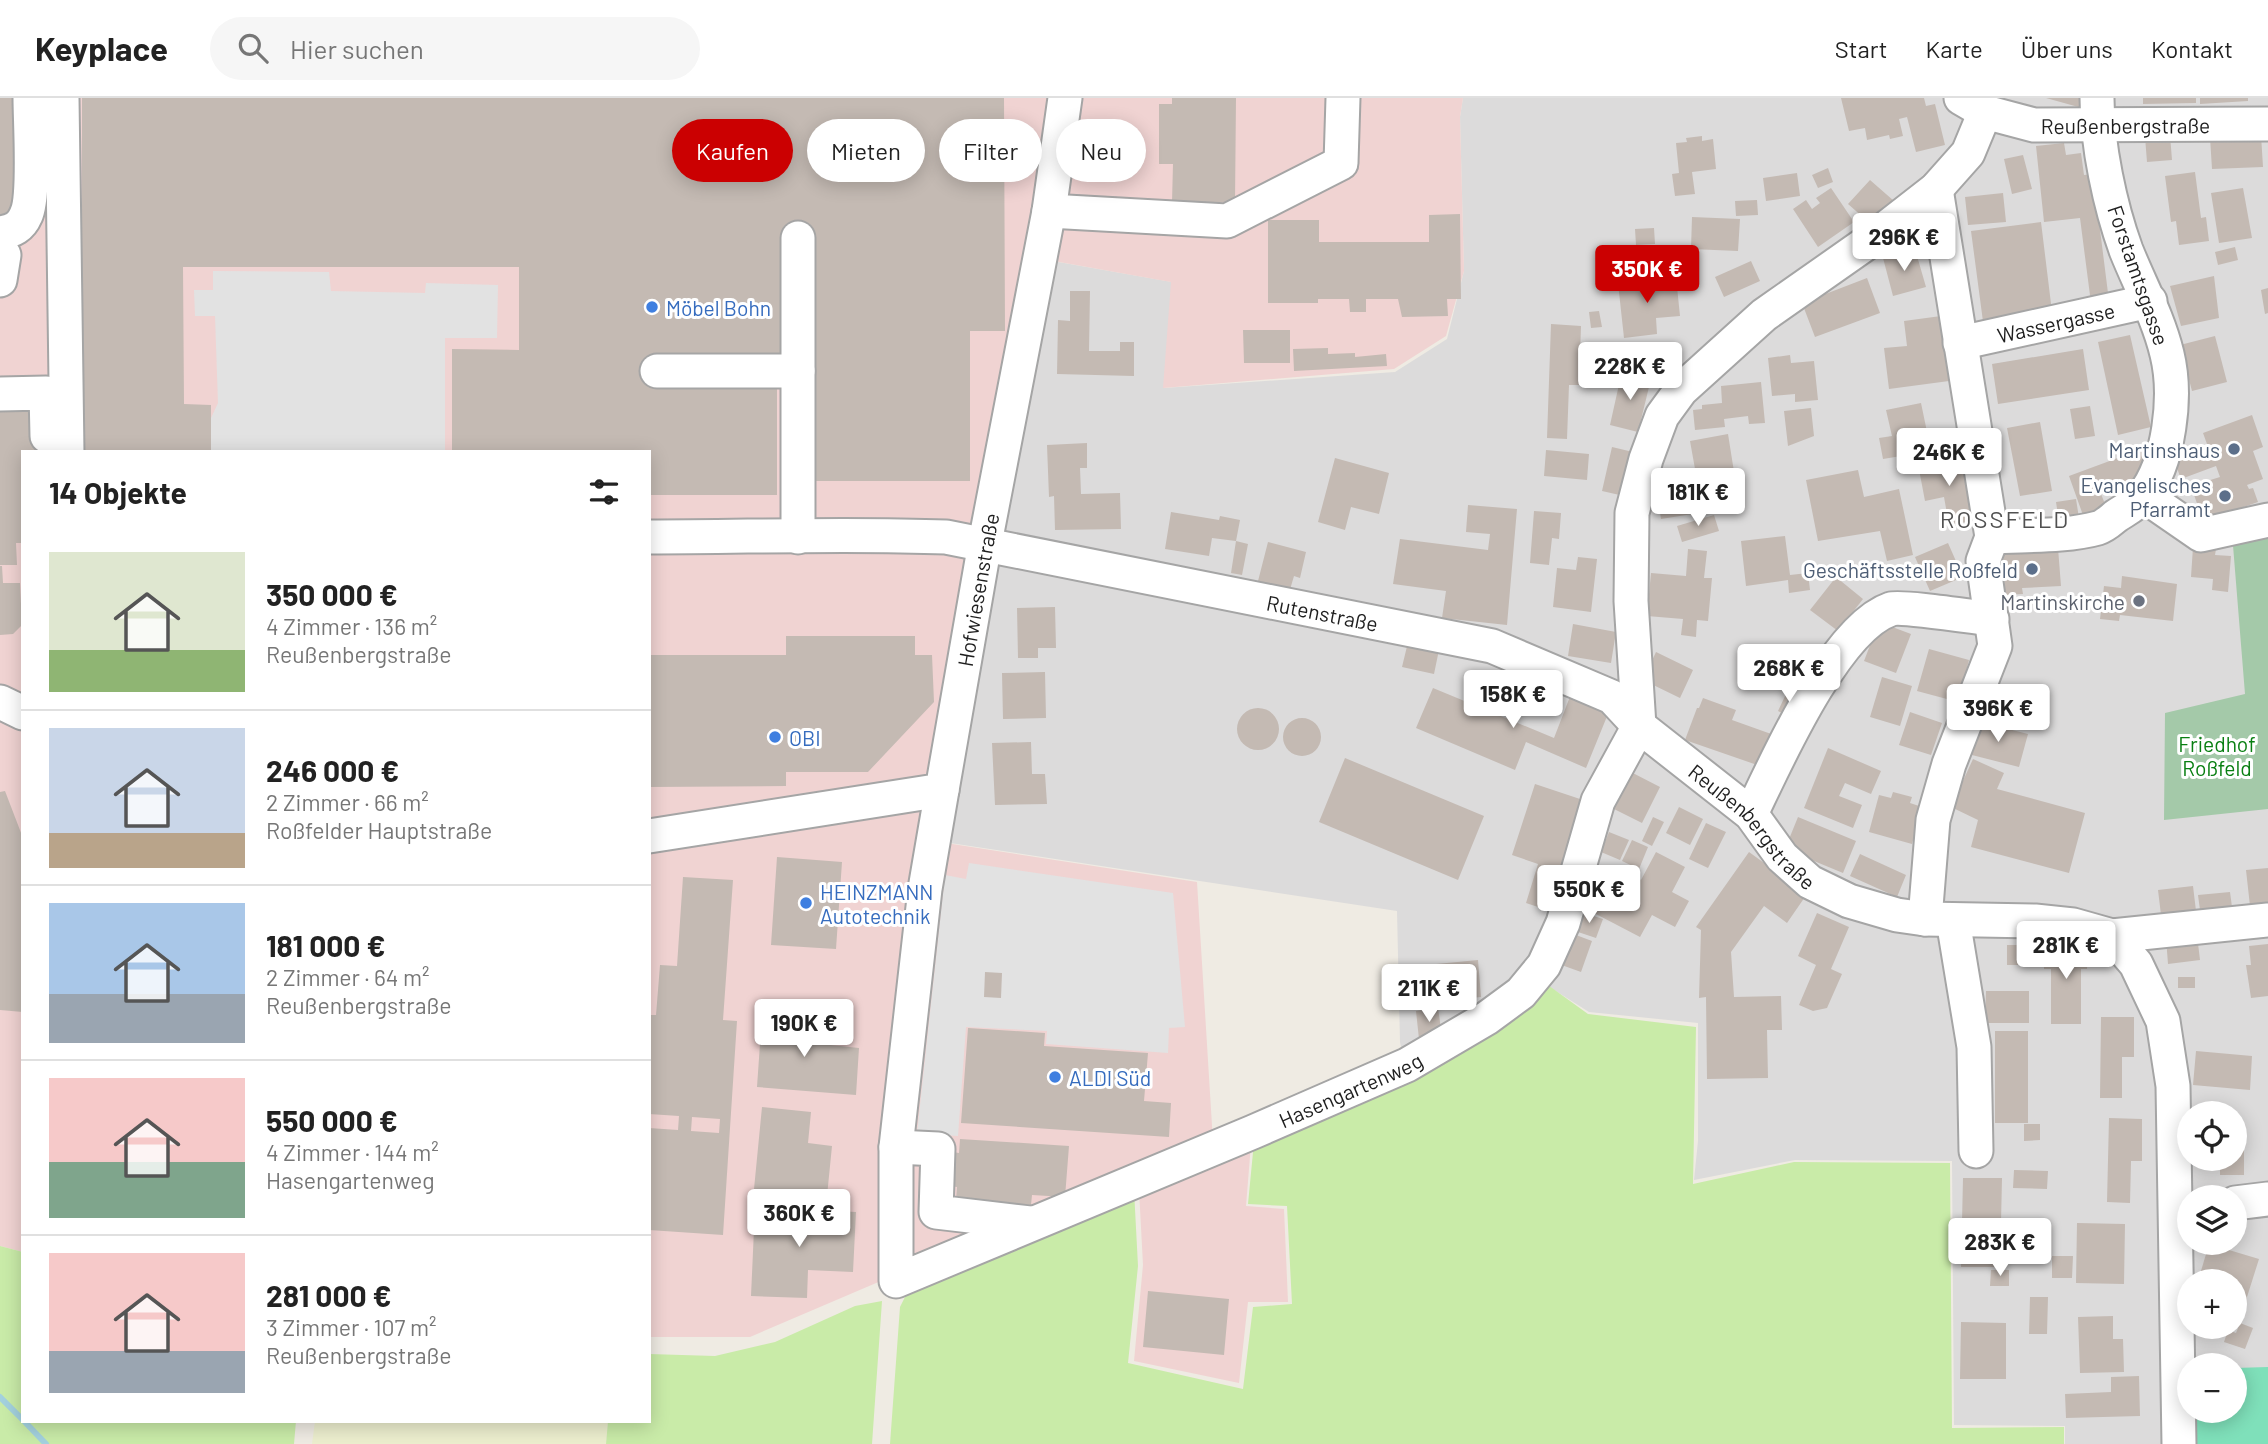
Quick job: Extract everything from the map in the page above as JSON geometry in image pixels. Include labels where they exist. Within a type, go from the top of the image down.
[{"type":"street","points":[[1,256],[11,231],[19,226],[30,205],[30,98]]},
{"type":"street","points":[[62,98],[67,450]]},
{"type":"street","name":"Hofwiesenstraße","points":[[896,1281],[896,1147],[925,889],[985,543],[1049,211],[1065,98]]},
{"type":"street","points":[[1049,211],[1227,221],[1341,163],[1343,98]]},
{"type":"street","name":"Reußenbergstraße","points":[[2112,936],[2073,925],[2035,921],[1939,919],[1897,915],[1849,901],[1810,882],[1782,857],[1751,814],[1639,726],[1631,601],[1633,513],[1646,459],[1662,416],[1681,390],[1763,316],[1868,242],[1936,189],[1968,153],[1973,105],[2034,125],[2097,112],[2268,124]]},
{"type":"street","name":"Forstamtsgasse","points":[[1992,537],[2050,534],[2100,527],[2143,495],[2154,477],[2165,443],[2172,395],[2167,355],[2150,301],[2126,249],[2108,183],[2097,112]]},
{"type":"street","points":[[1936,189],[1992,537],[1983,561],[1995,646],[1949,764],[1933,820],[1939,919],[1973,1047],[1976,1151]]},
{"type":"street","points":[[798,238],[798,537]]},
{"type":"street","name":"Wassergasse","points":[[1960,343],[2150,301]]},
{"type":"street","points":[[657,371],[798,371]]},
{"type":"street","points":[[0,394],[46,393],[48,450]]},
{"type":"street","points":[[2143,495],[2201,535],[2268,520]]},
{"type":"street","name":"Rutenstraße","points":[[651,537],[882,534],[946,537],[985,543],[1492,646],[1612,697],[1639,726]]},
{"type":"street","points":[[1751,814],[1814,692],[1834,660],[1868,621],[1893,608],[1992,619]]},
{"type":"street","points":[[0,702],[21,712]]},
{"type":"street","name":"Hasengartenweg","points":[[896,1281],[1254,1132],[1406,1065],[1487,1018],[1521,993],[1549,955],[1563,923],[1598,801],[1639,726]]},
{"type":"street","points":[[651,836],[942,790]]},
{"type":"street","points":[[2112,936],[2268,920]]},
{"type":"street","points":[[2112,936],[2137,964],[2164,1021],[2174,1086],[2181,1185]]},
{"type":"street","points":[[896,1147],[938,1149],[936,1212],[1033,1224]]},
{"type":"street","points":[[2247,1202],[2268,1199]]},
{"type":"street","points":[[2179,1444],[2176,1315],[2180,1255]]},
{"type":"shaded area","points":[[0,98],[1463,98],[1460,117],[1464,271],[1446,336],[1394,369],[1163,388],[1171,282],[1048,260],[946,843],[1197,882],[1214,1158],[1251,1144],[1246,1206],[1284,1209],[1288,1302],[1248,1302],[1239,1383],[1134,1361],[1143,1265],[1138,1171],[750,1337],[651,1337],[651,450],[21,450],[21,1251],[0,1246]]},
{"type":"shaded area","points":[[1463,98],[2268,98],[2268,1444],[2065,1444],[2065,1426],[1954,1425],[1952,1161],[1795,1160],[1694,1180],[1698,1141],[1698,1023],[1589,1012],[1529,974],[1404,1062],[1400,1042],[1397,911],[950,843],[949,825],[1047,260],[1172,282],[1164,388],[1395,372],[1447,339],[1464,271],[1460,117]]},
{"type":"shaded area","points":[[213,271],[329,272],[331,291],[425,293],[426,283],[498,285],[497,338],[445,338],[445,450],[211,450],[211,418],[218,403],[215,316],[195,316],[194,290],[213,290]]},
{"type":"shaded area","points":[[969,863],[1173,893],[1185,1027],[1169,1028],[1168,1053],[1046,1044],[1047,1031],[966,1027],[958,1136],[917,1133],[945,875],[966,879]]},
{"type":"green space","name":"Friedhof Roßfeld","points":[[2268,526],[2268,809],[2164,820],[2165,713],[2245,694],[2232,533]]},
{"type":"green space","points":[[1541,980],[1588,1014],[1696,1027],[1693,1184],[1794,1162],[1950,1163],[1952,1428],[2064,1427],[2064,1444],[890,1444],[900,1307],[911,1285],[1134,1190],[1138,1266],[1128,1363],[1243,1389],[1253,1307],[1292,1304],[1287,1206],[1248,1204],[1254,1142]]},
{"type":"green space","points":[[0,1246],[21,1251],[21,1423],[296,1423],[294,1444],[0,1444]]},
{"type":"green space","points":[[882,1301],[872,1444],[606,1444],[608,1423],[651,1423],[651,1354],[715,1356],[775,1342],[855,1306]]},
{"type":"green space","points":[[2268,1367],[2268,1444],[2189,1444],[2190,1423],[2247,1423],[2247,1368]]},
{"type":"green space","points":[[315,1423],[608,1423],[606,1444],[312,1444]]},
{"type":"building","points":[[0,98],[14,98],[13,222],[0,222]]},
{"type":"building","name":"Möbel Bohn","points":[[82,98],[1004,98],[1004,119],[939,119],[939,182],[1004,182],[1005,331],[970,331],[970,481],[811,481],[786,359],[649,358],[649,387],[777,387],[777,495],[651,495],[651,450],[452,450],[452,349],[519,350],[519,267],[183,267],[184,404],[211,405],[211,450],[75,450],[75,284],[82,284]]},
{"type":"building","points":[[1172,98],[1236,98],[1235,202],[1172,202],[1173,164],[1159,164],[1159,104],[1172,104]]},
{"type":"building","points":[[1841,98],[1924,98],[1926,106],[1935,104],[1945,145],[1916,152],[1907,117],[1899,119],[1903,136],[1890,139],[1889,135],[1867,140],[1865,128],[1849,131]]},
{"type":"building","points":[[2046,98],[2085,98],[2082,108]]},
{"type":"building","points":[[2143,98],[2196,98],[2196,103],[2143,104]]},
{"type":"building","points":[[2200,98],[2248,98],[2248,101],[2200,104]]},
{"type":"building","points":[[2170,135],[2172,160],[2147,162],[2145,137]]},
{"type":"building","points":[[2261,135],[2263,167],[2212,169],[2210,137]]},
{"type":"building","points":[[1702,136],[1702,141],[1713,139],[1716,169],[1692,172],[1695,194],[1675,196],[1672,174],[1679,173],[1676,143],[1687,142],[1686,138]]},
{"type":"building","points":[[2064,143],[2066,155],[2081,153],[2084,175],[2093,174],[2109,301],[2091,303],[2080,218],[2044,222],[2036,146]]},
{"type":"building","points":[[2023,155],[2032,189],[2012,194],[2004,159]]},
{"type":"building","points":[[1828,168],[1833,182],[1818,188],[1812,175]]},
{"type":"building","points":[[2195,172],[2201,218],[2206,217],[2209,241],[2179,245],[2176,221],[2171,222],[2165,176]]},
{"type":"building","points":[[1797,173],[1800,196],[1766,201],[1763,178]]},
{"type":"building","points":[[1870,180],[1894,201],[1872,225],[1848,204]]},
{"type":"building","points":[[1831,188],[1854,222],[1818,247],[1793,209],[1806,200],[1812,209],[1820,203],[1816,198]]},
{"type":"building","points":[[2243,188],[2252,238],[2219,243],[2211,193]]},
{"type":"building","points":[[2003,193],[2006,222],[1968,225],[1965,197]]},
{"type":"building","points":[[1757,200],[1758,215],[1736,216],[1735,201]]},
{"type":"building","points":[[1460,214],[1461,299],[1447,299],[1448,316],[1402,317],[1398,299],[1366,299],[1366,312],[1350,312],[1349,299],[1318,299],[1318,303],[1268,303],[1268,220],[1319,220],[1319,242],[1429,242],[1429,215]]},
{"type":"building","points":[[1692,217],[1740,219],[1738,251],[1691,249]]},
{"type":"building","points":[[2041,222],[2053,320],[1984,329],[1971,231]]},
{"type":"building","points":[[1654,228],[1655,244],[1636,245],[1635,229]]},
{"type":"building","points":[[2235,247],[2238,260],[2218,265],[2215,252]]},
{"type":"building","points":[[1915,249],[1926,287],[1893,296],[1883,258]]},
{"type":"building","points":[[1751,261],[1760,281],[1724,297],[1715,277]]},
{"type":"building","points":[[2214,276],[2219,318],[2181,326],[2170,286]]},
{"type":"building","points":[[1676,277],[1680,316],[1656,318],[1657,334],[1624,338],[1618,283]]},
{"type":"building","points":[[1867,278],[1880,313],[1815,337],[1802,303]]},
{"type":"building","points":[[2268,288],[2268,313],[2265,314],[2261,290]]},
{"type":"building","points":[[1070,291],[1090,291],[1089,351],[1120,351],[1120,342],[1134,342],[1134,376],[1057,374],[1058,320],[1070,321]]},
{"type":"building","points":[[1599,311],[1602,327],[1591,328],[1589,312]]},
{"type":"building","points":[[1941,316],[1949,381],[1889,389],[1884,348],[1907,346],[1904,321]]},
{"type":"building","points":[[1551,324],[1581,326],[1579,385],[1569,385],[1567,439],[1547,438]]},
{"type":"building","points":[[1243,330],[1290,330],[1290,363],[1244,363]]},
{"type":"building","points":[[2130,335],[2151,427],[2118,435],[2098,342]]},
{"type":"building","points":[[2215,336],[2227,382],[2192,391],[2180,345]]},
{"type":"building","points":[[1328,348],[1328,354],[1355,353],[1355,357],[1386,354],[1387,366],[1294,371],[1293,349]]},
{"type":"building","points":[[2083,349],[2089,390],[1998,404],[1992,364]]},
{"type":"building","points":[[1790,355],[1791,363],[1814,361],[1818,400],[1795,402],[1795,394],[1772,396],[1768,358]]},
{"type":"building","points":[[1622,371],[1647,377],[1645,386],[1649,387],[1638,432],[1610,425]]},
{"type":"building","points":[[1761,382],[1765,423],[1749,424],[1748,416],[1724,419],[1725,427],[1695,430],[1693,410],[1702,409],[1702,405],[1722,403],[1721,386]]},
{"type":"building","points":[[1921,403],[1931,451],[1883,459],[1879,438],[1892,436],[1886,410]]},
{"type":"building","points":[[35,406],[37,450],[21,450],[21,543],[16,543],[17,565],[0,565],[0,407]]},
{"type":"building","points":[[2090,406],[2095,436],[2075,439],[2070,409]]},
{"type":"building","points":[[1811,408],[1814,436],[1788,446],[1784,411]]},
{"type":"building","points":[[2252,415],[2263,447],[2253,451],[2263,479],[2247,485],[2249,489],[2253,488],[2258,502],[2203,521],[2191,486],[2220,477],[2216,466],[2181,479],[2173,457],[2207,444],[2203,433]]},
{"type":"building","points":[[2040,422],[2052,491],[2020,496],[2007,428]]},
{"type":"building","points":[[1728,434],[1738,497],[1704,503],[1705,512],[1661,519],[1656,487],[1697,480],[1690,441]]},
{"type":"building","points":[[1087,443],[1087,468],[1080,468],[1081,494],[1120,493],[1121,529],[1055,530],[1054,496],[1049,497],[1047,445]]},
{"type":"building","points":[[1612,447],[1633,452],[1624,496],[1602,491]]},
{"type":"building","points":[[2142,449],[2152,475],[2101,494],[2107,509],[2084,518],[2069,476]]},
{"type":"building","points":[[1546,450],[1589,454],[1587,480],[1544,476]]},
{"type":"building","points":[[1964,456],[1977,520],[1949,525],[1944,497],[1925,501],[1918,464]]},
{"type":"building","points":[[1335,458],[1389,473],[1379,514],[1351,507],[1345,530],[1318,522]]},
{"type":"building","points":[[1858,470],[1864,497],[1899,489],[1913,555],[1887,561],[1880,531],[1818,541],[1806,480]]},
{"type":"building","points":[[2076,499],[2079,518],[2059,521],[2056,502]]},
{"type":"building","points":[[1468,505],[1517,509],[1507,625],[1442,618],[1446,591],[1393,584],[1400,539],[1488,550],[1490,534],[1466,532]]},
{"type":"building","points":[[1534,511],[1561,513],[1559,539],[1552,538],[1549,565],[1530,563]]},
{"type":"building","points":[[1171,512],[1219,520],[1220,516],[1240,520],[1236,541],[1212,538],[1209,556],[1165,549]]},
{"type":"building","points":[[1714,515],[1719,531],[1682,542],[1677,526]]},
{"type":"building","points":[[1785,536],[1790,575],[1808,573],[1810,590],[1789,593],[1788,580],[1746,586],[1741,541]]},
{"type":"building","points":[[1236,541],[1248,544],[1242,575],[1231,573]]},
{"type":"building","points":[[1268,542],[1306,552],[1300,578],[1294,576],[1289,593],[1257,585]]},
{"type":"building","points":[[1948,543],[1963,577],[1930,591],[1915,557]]},
{"type":"building","points":[[2193,547],[2216,549],[2215,555],[2231,556],[2228,592],[2212,590],[2213,579],[2191,577]]},
{"type":"building","name":"Geschäftsstelle Roßfeld","points":[[2058,548],[2061,586],[2022,588],[2023,594],[2005,595],[2003,552]]},
{"type":"building","points":[[1688,549],[1707,551],[1704,578],[1712,578],[1708,621],[1697,620],[1696,637],[1681,635],[1683,619],[1647,616],[1651,573],[1686,576]]},
{"type":"building","points":[[1578,557],[1597,559],[1591,612],[1553,607],[1557,568],[1576,570]]},
{"type":"building","points":[[2,566],[3,583],[20,583],[21,626],[13,634],[0,635]]},
{"type":"building","name":"Martinskirche","points":[[2122,576],[2177,584],[2173,621],[2120,615],[2119,621],[2100,619],[2104,586],[2121,588]]},
{"type":"building","points":[[1836,577],[1863,599],[1838,631],[1810,610]]},
{"type":"building","points":[[1055,607],[1056,648],[1038,648],[1038,658],[1018,658],[1017,608]]},
{"type":"building","points":[[1879,622],[1911,634],[1896,673],[1864,661]]},
{"type":"building","points":[[1573,624],[1616,632],[1611,663],[1568,656]]},
{"type":"building","name":"OBI","points":[[786,636],[915,636],[915,655],[932,655],[934,702],[868,772],[786,772],[786,786],[651,787],[651,655],[786,655]]},
{"type":"building","points":[[1409,638],[1440,645],[1434,674],[1402,667]]},
{"type":"building","points":[[1929,649],[1969,660],[1958,702],[1917,691]]},
{"type":"building","points":[[1656,652],[1693,670],[1680,698],[1643,680]]},
{"type":"building","points":[[1045,672],[1046,718],[1003,719],[1002,673]]},
{"type":"building","points":[[1882,677],[1912,686],[1900,726],[1870,717]]},
{"type":"building","points":[[1433,688],[1554,738],[1571,694],[1610,709],[1586,768],[1526,742],[1515,770],[1416,728]]},
{"type":"building","points":[[1787,692],[1799,697],[1790,717],[1778,711]]},
{"type":"building","points":[[1703,698],[1736,710],[1732,720],[1774,735],[1763,767],[1685,740]]},
{"type":"building","points":[[1258,708],[1273,714],[1279,729],[1273,744],[1258,750],[1243,744],[1237,729],[1243,714]]},
{"type":"building","points":[[1910,712],[1942,723],[1931,755],[1899,745]]},
{"type":"building","points":[[1302,718],[1316,723],[1321,737],[1316,751],[1302,756],[1288,751],[1283,737],[1288,723]]},
{"type":"building","points":[[1977,721],[2028,734],[2019,767],[1968,754]]},
{"type":"building","points":[[1031,742],[1032,774],[1045,774],[1047,804],[995,805],[992,743]]},
{"type":"building","points":[[1828,748],[1881,771],[1871,794],[1845,783],[1839,796],[1862,805],[1853,828],[1804,808]]},
{"type":"building","points":[[1345,758],[1484,816],[1458,880],[1319,822]]},
{"type":"building","points":[[1973,759],[2004,773],[1997,789],[2085,813],[2069,873],[1971,847],[1978,820],[1951,807]]},
{"type":"building","points":[[1627,770],[1660,787],[1642,823],[1608,806]]},
{"type":"building","points":[[1535,784],[1583,800],[1547,910],[1526,903],[1538,864],[1512,855]]},
{"type":"building","points":[[5,791],[21,833],[21,1012],[0,1010],[0,792]]},
{"type":"building","points":[[1893,792],[1912,797],[1910,803],[1922,807],[1912,844],[1869,832],[1879,795],[1891,798]]},
{"type":"building","points":[[1679,807],[1703,819],[1690,845],[1666,833]]},
{"type":"building","points":[[1653,817],[1664,822],[1652,846],[1642,841]]},
{"type":"building","points":[[1798,817],[1856,841],[1843,873],[1785,849]]},
{"type":"building","points":[[1706,823],[1726,832],[1708,868],[1689,859]]},
{"type":"building","points":[[1609,832],[1629,840],[1620,860],[1601,852]]},
{"type":"building","points":[[1632,840],[1648,847],[1639,869],[1622,861]]},
{"type":"building","points":[[1656,852],[1685,867],[1672,892],[1689,901],[1675,927],[1652,915],[1640,937],[1594,913],[1609,885],[1625,894],[1635,876],[1641,880]]},
{"type":"building","points":[[1749,852],[1807,894],[1787,923],[1764,906],[1731,952],[1734,997],[1781,996],[1782,1030],[1767,1030],[1768,1078],[1707,1079],[1706,997],[1699,998],[1701,930],[1696,927]]},
{"type":"building","points":[[1860,854],[1906,875],[1897,897],[1850,876]]},
{"type":"building","name":"HEINZMANN Autotechnik","points":[[777,857],[842,862],[836,949],[771,945]]},
{"type":"building","points":[[2268,868],[2268,904],[2250,906],[2246,870]]},
{"type":"building","points":[[683,877],[733,880],[723,1020],[737,1021],[723,1235],[651,1230],[651,1128],[678,1130],[679,1116],[651,1114],[651,1015],[656,1015],[660,965],[677,966]],"holes":[[[692,1117],[720,1119],[719,1133],[691,1131]]]},
{"type":"building","points":[[2193,886],[2196,911],[2161,915],[2158,890]]},
{"type":"building","points":[[2230,892],[2232,907],[2200,910],[2198,895]]},
{"type":"building","points":[[1581,912],[1603,919],[1596,938],[1575,931]]},
{"type":"building","points":[[1817,913],[1849,927],[1831,969],[1842,974],[1827,1008],[1813,1011],[1799,1005],[1816,965],[1798,956]]},
{"type":"building","points":[[1568,932],[1592,941],[1581,972],[1556,963]]},
{"type":"building","points":[[2197,935],[2200,960],[2168,964],[2166,938]]},
{"type":"building","points":[[2268,944],[2268,996],[2251,998],[2246,965],[2251,965],[2249,946]]},
{"type":"building","points":[[2007,945],[2040,945],[2040,965],[2007,965]]},
{"type":"building","points":[[2044,945],[2088,945],[2087,969],[2081,969],[2081,1024],[2051,1024],[2051,969],[2044,969]]},
{"type":"building","points":[[1478,960],[1481,997],[1429,1002],[1426,965]]},
{"type":"building","points":[[985,972],[1002,973],[1001,998],[984,997]]},
{"type":"building","points":[[2178,977],[2195,977],[2195,988],[2178,988]]},
{"type":"building","points":[[1986,991],[2029,991],[2029,1023],[1985,1023]]},
{"type":"building","points":[[1438,1008],[1442,1036],[1419,1039],[1416,1011]]},
{"type":"building","points":[[762,1015],[804,1018],[803,1031],[831,1033],[830,1045],[859,1048],[856,1095],[757,1087]]},
{"type":"building","points":[[2101,1017],[2134,1017],[2134,1057],[2122,1057],[2122,1098],[2100,1098]]},
{"type":"building","name":"ALDI Süd","points":[[968,1028],[1045,1033],[1044,1046],[1148,1053],[1144,1101],[1171,1103],[1169,1137],[961,1123]]},
{"type":"building","points":[[1995,1031],[2028,1031],[2028,1123],[1995,1123]]},
{"type":"building","points":[[2196,1051],[2252,1056],[2250,1090],[2193,1085]]},
{"type":"building","points":[[762,1107],[811,1112],[808,1143],[832,1146],[827,1196],[754,1189]]},
{"type":"building","points":[[2109,1118],[2142,1119],[2142,1161],[2131,1161],[2130,1203],[2107,1202]]},
{"type":"building","points":[[2024,1124],[2040,1124],[2040,1140],[2024,1141]]},
{"type":"building","points":[[960,1139],[1069,1146],[1065,1197],[1032,1195],[1031,1205],[956,1200],[957,1187],[950,1186],[953,1152],[959,1153]]},
{"type":"building","points":[[2014,1170],[2048,1171],[2047,1189],[2013,1188]]},
{"type":"building","points":[[2220,1171],[2244,1171],[2244,1175],[2220,1175]]},
{"type":"building","points":[[1963,1178],[2002,1178],[2000,1267],[1961,1267]]},
{"type":"building","points":[[755,1207],[856,1212],[853,1272],[808,1270],[807,1298],[751,1296]]},
{"type":"building","points":[[2077,1223],[2125,1224],[2124,1284],[2076,1283]]},
{"type":"building","points":[[2206,1255],[2246,1255],[2259,1259],[2247,1297],[2247,1269],[2202,1269]]},
{"type":"building","points":[[2052,1256],[2073,1256],[2072,1278],[2052,1278]]},
{"type":"building","points":[[1991,1270],[2009,1270],[2009,1286],[1990,1286]]},
{"type":"building","points":[[1148,1291],[1229,1299],[1224,1355],[1143,1347]]},
{"type":"building","points":[[2030,1297],[2048,1297],[2047,1334],[2029,1334]]},
{"type":"building","points":[[2113,1316],[2113,1339],[2123,1339],[2124,1372],[2080,1373],[2078,1317]]},
{"type":"building","points":[[1961,1322],[2006,1323],[2006,1379],[1960,1379]]},
{"type":"building","points":[[2247,1326],[2253,1328],[2245,1349],[2224,1342],[2225,1339],[2247,1339]]},
{"type":"building","points":[[2139,1376],[2140,1416],[2066,1418],[2065,1394],[2111,1392],[2111,1377]]},
{"type":"waterway","points":[[0,1397],[21,1418]]},
{"type":"waterway","points":[[26,1423],[46,1444]]},
{"type":"place","name":"Möbel Bohn","points":[[652,307]]},
{"type":"place","name":"Martinshaus","points":[[2234,449]]},
{"type":"place","name":"Evangelisches Pfarramt","points":[[2225,496]]},
{"type":"place","name":"Geschäftsstelle Roßfeld","points":[[2032,569]]},
{"type":"place","name":"Martinskirche","points":[[2139,601]]},
{"type":"place","name":"OBI","points":[[775,737]]},
{"type":"place","name":"HEINZMANN Autotechnik","points":[[806,903]]},
{"type":"place","name":"ALDI Süd","points":[[1055,1077]]},
{"type":"district","name":"ROSSFELD","points":[[2005,518]]}]
